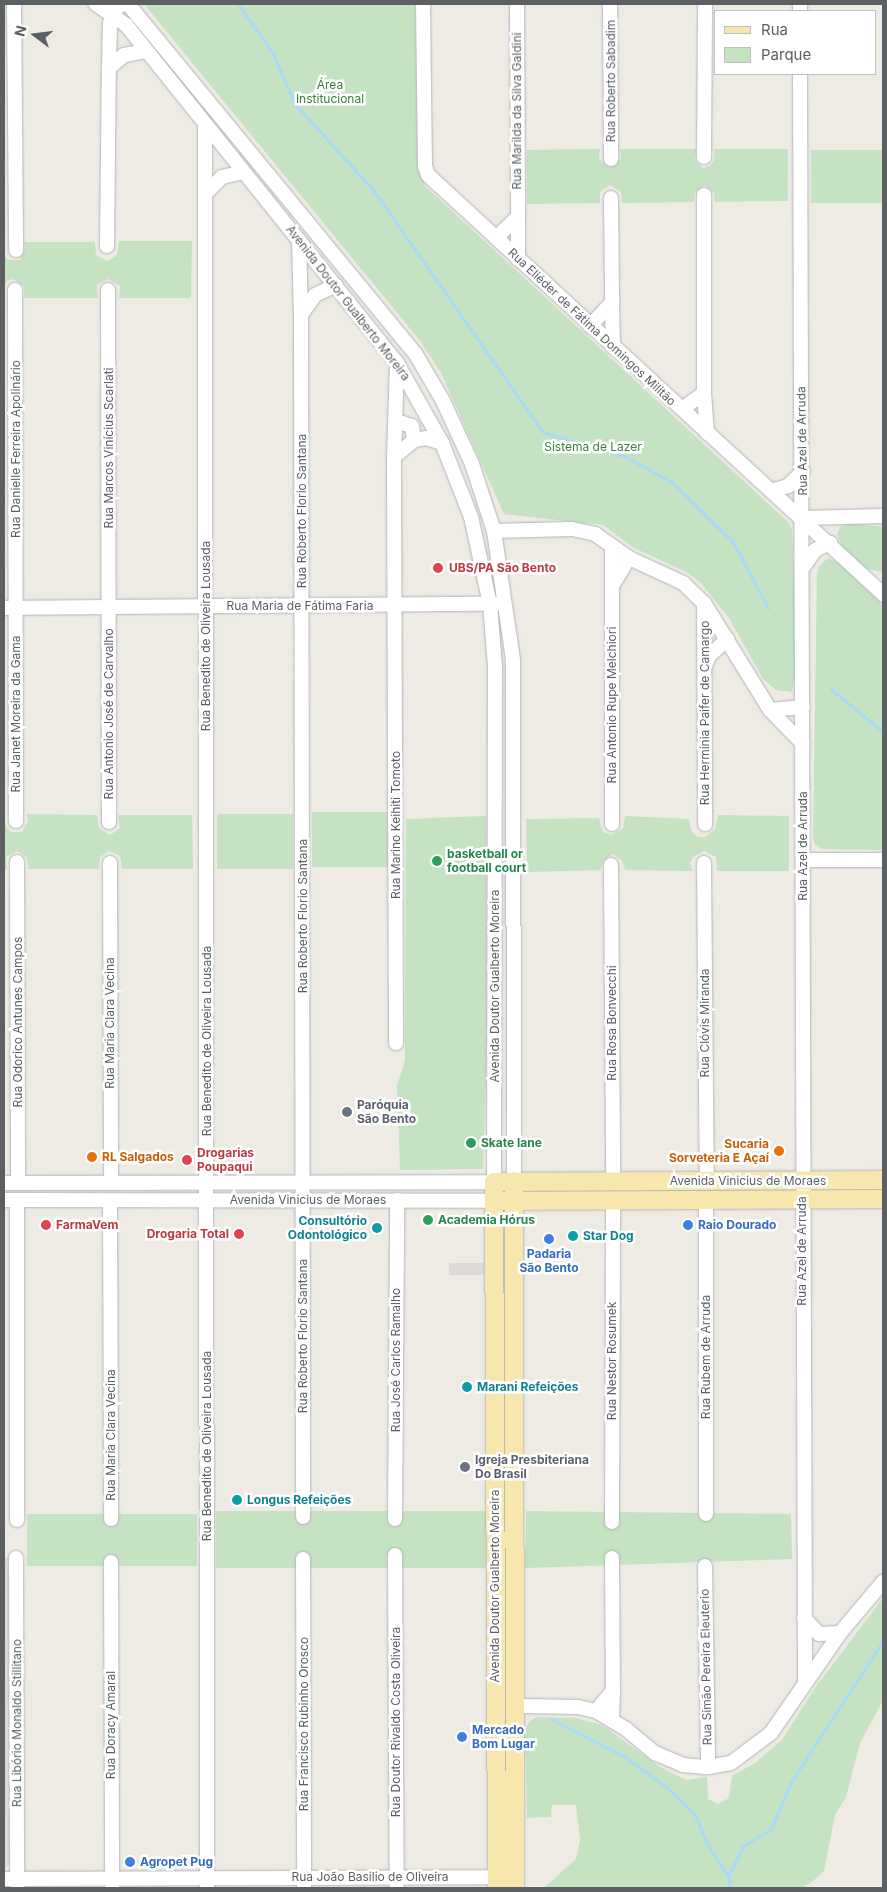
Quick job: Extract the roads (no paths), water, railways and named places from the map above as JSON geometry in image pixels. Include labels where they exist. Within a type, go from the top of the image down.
[{"type":"main road","name":"Avenida Vinicius de Moraes","points":[[494,1182],[883,1180]]},
{"type":"main road","points":[[612,1181],[612,1200]]},
{"type":"main road","name":"Avenida Doutor Gualberto Moreira","points":[[494,1182],[497,1883],[515,1883],[514,1182]]},
{"type":"main road","name":"Avenida Vinicius de Moraes","points":[[494,1201],[883,1199]]},
{"type":"main road","points":[[496,1703],[514,1702]]},
{"type":"street","points":[[14,4],[16,250]]},
{"type":"street","name":"Avenida Doutor Gualberto Moreira","points":[[128,4],[415,353],[443,401],[472,464],[494,531],[507,603],[513,660],[514,1182]]},
{"type":"street","name":"Rua Eliéder de Fátima Domingos Militão","points":[[423,4],[425,166],[428,175],[590,326],[882,591]]},
{"type":"street","name":"Rua Marilda da Silva Galdini","points":[[517,4],[518,259]]},
{"type":"street","name":"Rua Roberto Sabadim","points":[[610,4],[611,159]]},
{"type":"street","points":[[704,157],[705,4]]},
{"type":"street","points":[[107,246],[108,7]]},
{"type":"street","name":"Avenida Doutor Gualberto Moreira","points":[[108,7],[146,51],[397,363],[442,443],[471,517],[490,604],[495,668],[494,1182]]},
{"type":"street","points":[[109,68],[124,55],[146,51]]},
{"type":"street","name":"Rua Azel de Arruda","points":[[800,75],[804,566],[801,1200],[805,1684]]},
{"type":"street","name":"Rua Benedito de Oliveira Lousada","points":[[205,126],[207,1883]]},
{"type":"street","points":[[205,194],[222,176],[243,172]]},
{"type":"street","points":[[704,195],[704,393],[707,433]]},
{"type":"street","points":[[611,198],[613,347]]},
{"type":"street","points":[[496,238],[518,218]]},
{"type":"street","name":"Rua Roberto Florio Santana","points":[[299,240],[301,315],[304,1182],[303,1517]]},
{"type":"street","points":[[301,315],[315,295],[336,286]]},
{"type":"street","name":"Rua Danielle Ferreira Apolinário","points":[[10,607],[15,290]]},
{"type":"street","name":"Rua Marcos Vinícius Scarlati","points":[[108,290],[109,606]]},
{"type":"street","points":[[590,326],[612,302]]},
{"type":"street","name":"Rua Marino Keihiti Tomoto","points":[[396,1043],[394,457],[397,363]]},
{"type":"street","points":[[682,409],[704,393]]},
{"type":"street","points":[[395,426],[402,423],[412,426],[414,440]]},
{"type":"street","points":[[394,457],[402,447],[414,440],[426,438],[442,443]]},
{"type":"street","points":[[772,490],[788,486],[803,471]]},
{"type":"street","points":[[803,518],[883,516]]},
{"type":"street","points":[[494,531],[572,529],[595,534],[612,548],[629,558],[683,583],[704,603],[770,710],[804,744]]},
{"type":"street","points":[[804,566],[815,550],[830,543]]},
{"type":"street","name":"Rua Antonio Rupe Melchiori","points":[[612,548],[612,824]]},
{"type":"street","points":[[612,586],[629,558]]},
{"type":"street","name":"Rua Maria de Fátima Faria","points":[[10,607],[302,607],[507,603]]},
{"type":"street","name":"Rua Hermínia Paifer de Camargo","points":[[704,603],[705,824]]},
{"type":"street","name":"Rua Antonio José de Carvalho","points":[[109,606],[109,822]]},
{"type":"street","name":"Rua Janet Moreira da Gama","points":[[10,607],[16,821]]},
{"type":"street","points":[[704,639],[724,634]]},
{"type":"street","points":[[704,667],[724,634]]},
{"type":"street","points":[[770,710],[803,707]]},
{"type":"street","points":[[803,860],[883,860]]},
{"type":"street","name":"Rua Odorico Antunes Campos","points":[[17,862],[18,1183]]},
{"type":"street","name":"Rua Maria Clara Vecina","points":[[110,863],[111,1183]]},
{"type":"street","name":"Rua Clóvis Miranda","points":[[704,863],[706,1182]]},
{"type":"street","name":"Rua Rosa Bonvecchi","points":[[611,865],[612,1181]]},
{"type":"street","name":"Avenida Vinicius de Moraes","points":[[4,1183],[494,1182]]},
{"type":"street","points":[[10,1200],[17,1520]]},
{"type":"street","name":"Avenida Vinicius de Moraes","points":[[10,1200],[494,1201]]},
{"type":"street","name":"Rua José Carlos Ramalho","points":[[395,1519],[396,1200]]},
{"type":"street","name":"Rua Nestor Rosumek","points":[[612,1200],[612,1522]]},
{"type":"street","name":"Rua Rubem de Arruda","points":[[706,1200],[706,1514]]},
{"type":"street","name":"Rua Maria Clara Vecina","points":[[110,1201],[111,1519]]},
{"type":"street","name":"Rua Doutor Rivaldo Costa Oliveira","points":[[395,1555],[397,1882]]},
{"type":"street","name":"Rua Libório Monaldo Stillitano","points":[[13,1882],[16,1558]]},
{"type":"street","points":[[612,1558],[612,1719]]},
{"type":"street","name":"Rua Francisco Rubinho Orosco","points":[[303,1559],[304,1882]]},
{"type":"street","name":"Rua Doracy Amaral","points":[[111,1562],[112,1883]]},
{"type":"street","name":"Rua Simão Pereira Eleuterio","points":[[705,1566],[708,1767]]},
{"type":"street","points":[[514,1702],[523,1706],[578,1707],[596,1711],[612,1719],[663,1757],[683,1765],[708,1767],[730,1763],[761,1742],[783,1718],[840,1633],[883,1582]]},
{"type":"street","points":[[804,1618],[819,1634],[840,1633]]},
{"type":"street","points":[[596,1711],[613,1691]]},
{"type":"street","name":"Rua João Basilio de Oliveira","points":[[13,1882],[497,1883]]},
{"type":"waterway","points":[[238,4],[273,53],[294,103],[374,191],[543,432],[626,457],[673,483],[733,542],[768,608]]},
{"type":"waterway","points":[[831,689],[883,732]]},
{"type":"waterway","points":[[730,1888],[728,1876],[743,1846],[771,1829],[791,1782],[883,1641]]},
{"type":"waterway","points":[[551,1719],[625,1757],[665,1786],[694,1813],[707,1844],[728,1876]]},
{"type":"place","name":"UBS/PA São Bento","points":[[438,568]]},
{"type":"place","name":"basketball or football court","points":[[437,861]]},
{"type":"place","name":"Paróquia São Bento","points":[[347,1112]]},
{"type":"place","name":"Skate lane","points":[[471,1143]]},
{"type":"place","name":"Sucaria Sorveteria E Açaí","points":[[779,1151]]},
{"type":"place","name":"RL Salgados","points":[[92,1157]]},
{"type":"place","name":"Drogarias Poupaqui","points":[[187,1160]]},
{"type":"place","name":"Academia Hórus","points":[[428,1220]]},
{"type":"place","name":"FarmaVem","points":[[46,1225]]},
{"type":"place","name":"Raio Dourado","points":[[688,1225]]},
{"type":"place","name":"Consultório Odontológico","points":[[377,1228]]},
{"type":"place","name":"Drogaria Total","points":[[239,1234]]},
{"type":"place","name":"Star Dog","points":[[573,1236]]},
{"type":"place","name":"Padaria São Bento","points":[[549,1239]]},
{"type":"place","name":"Marani Refeições","points":[[467,1387]]},
{"type":"place","name":"Igreja Presbiteriana Do Brasil","points":[[465,1467]]},
{"type":"place","name":"Longus Refeições","points":[[237,1500]]},
{"type":"place","name":"Mercado Bom Lugar","points":[[462,1737]]},
{"type":"place","name":"Agropet Pug","points":[[130,1862]]},
{"type":"park label","name":"Área Institucional","points":[[330,92]]},
{"type":"park label","name":"Sistema de Lazer","points":[[593,447]]}]
